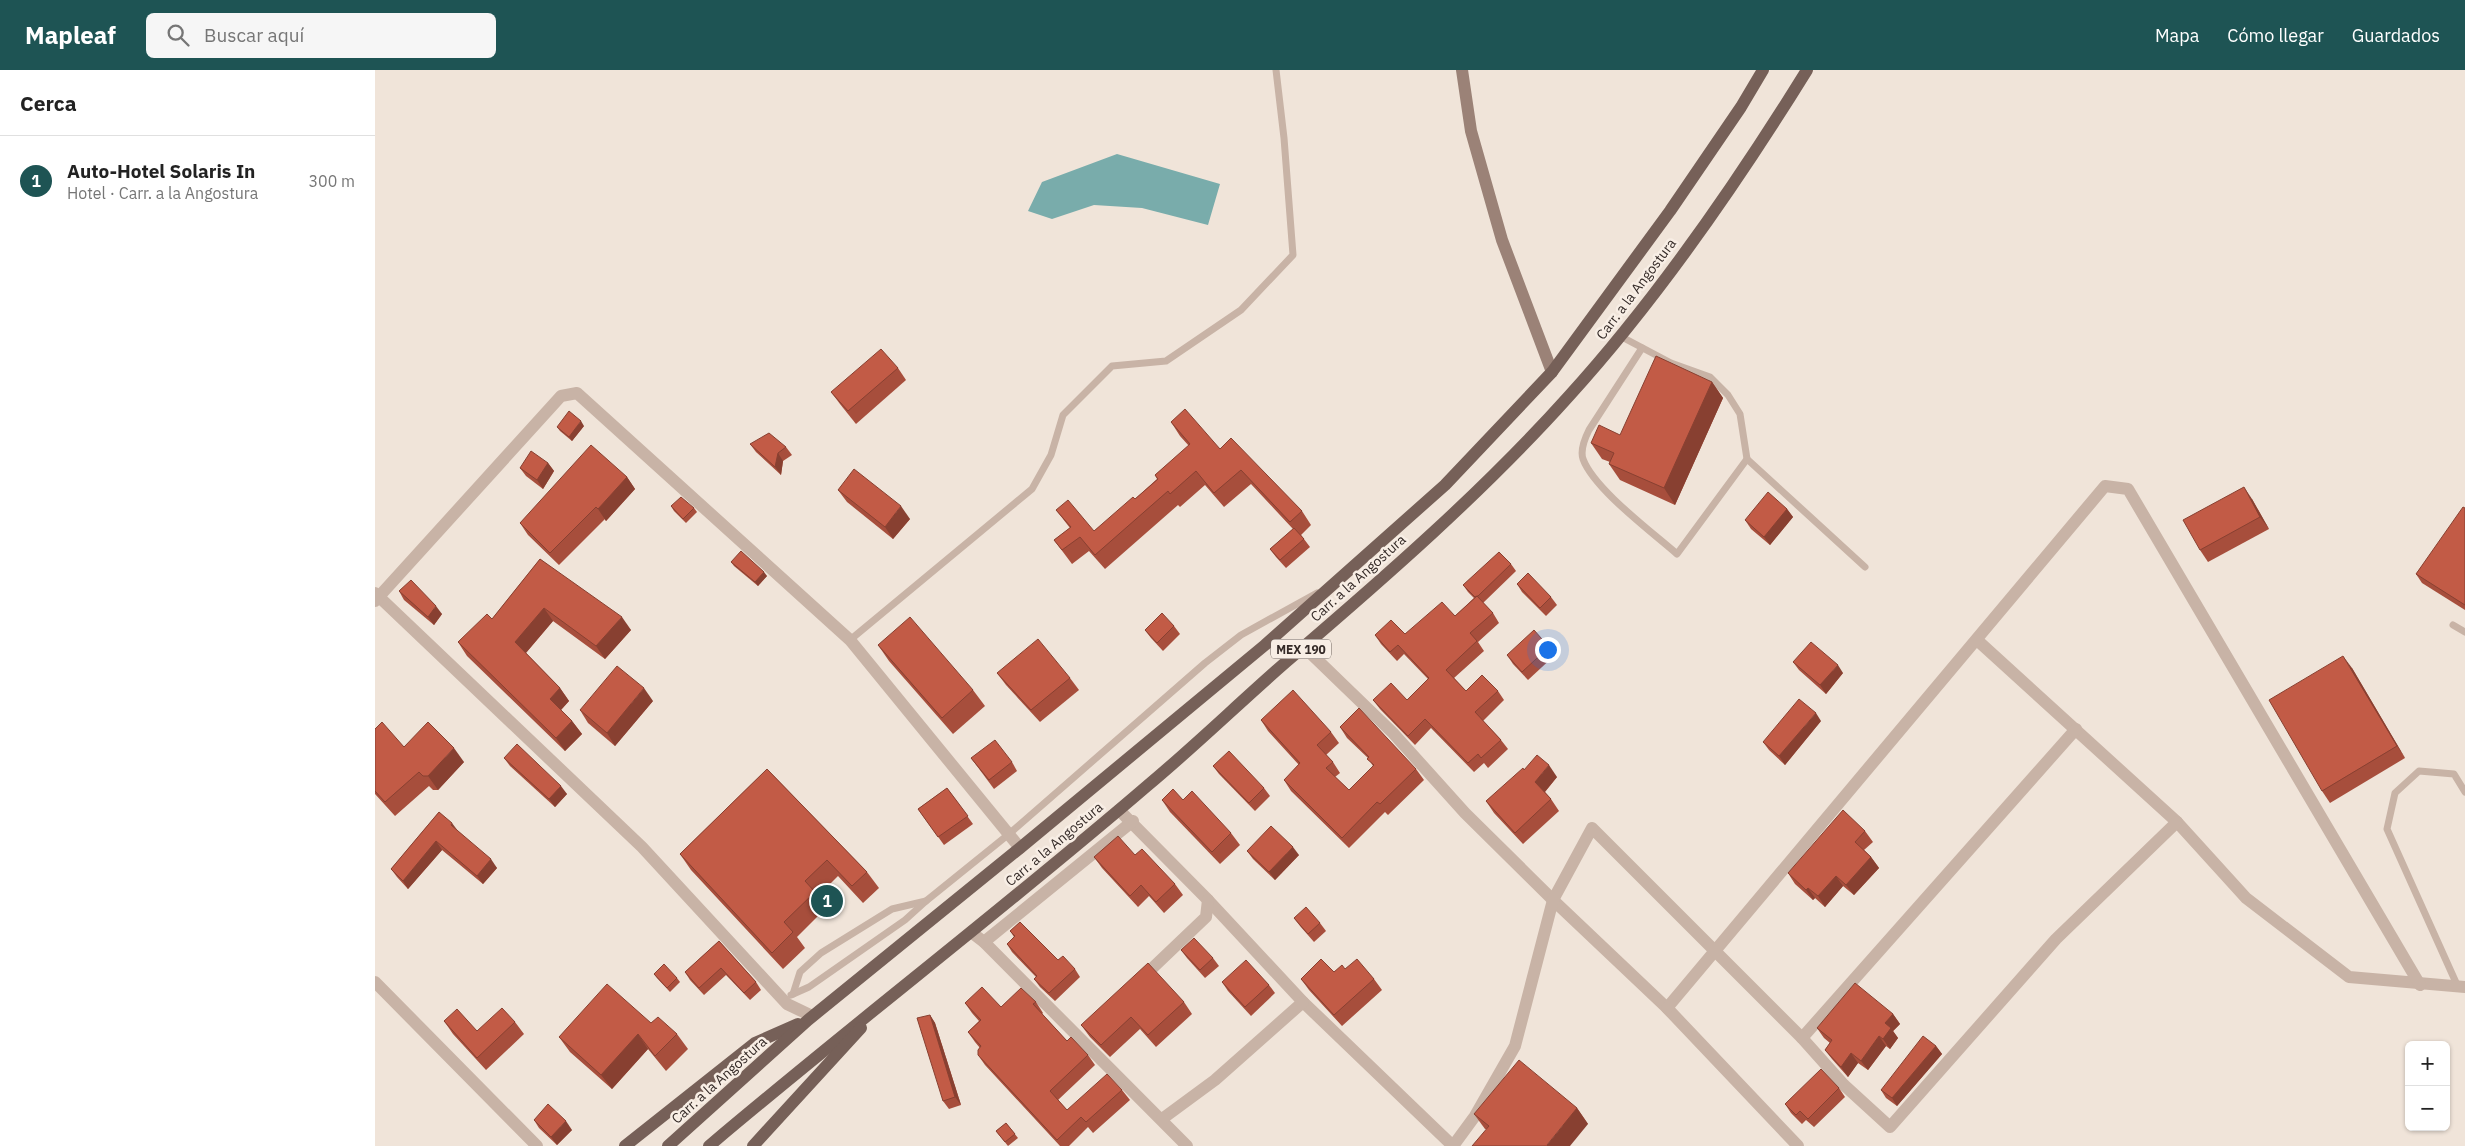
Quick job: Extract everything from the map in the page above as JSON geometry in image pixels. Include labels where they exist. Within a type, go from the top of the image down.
[{"type":"main road","name":"Carr. a la Angostura","points":[[668,1146],[810,1018],[1020,848],[1265,645],[1445,485],[1552,372],[1670,211],[1741,107],[1763,70]]},
{"type":"main road","name":"Carr. a la Angostura","points":[[709,1146],[793,1075],[879,1008],[1119,810],[1460,506],[1568,398],[1620,336],[1753,156],[1807,70]]},
{"type":"main road","points":[[753,1146],[879,1008]]},
{"type":"main road","points":[[625,1146],[759,1040],[810,1018]]},
{"type":"street","points":[[1462,70],[1471,131],[1502,240],[1552,372]]},
{"type":"street","points":[[810,1018],[787,1004],[789,997],[642,847],[376,597],[561,396],[577,393],[850,640],[1020,848]]},
{"type":"street","points":[[1667,1008],[2105,486],[2128,489],[2420,985]]},
{"type":"street","points":[[1977,640],[2177,822],[2247,898],[2349,977],[2420,985],[2462,987]]},
{"type":"street","points":[[1304,647],[1393,732],[1465,813],[1667,1008],[1798,1146]]},
{"type":"street","points":[[1802,1038],[2077,729]]},
{"type":"street","points":[[1119,810],[1133,821],[1303,1002],[1453,1146],[1475,1116],[1515,1046],[1553,900],[1592,828],[1802,1038],[1843,1085],[1890,1127],[2057,939],[2177,822]]},
{"type":"street","points":[[984,942],[1133,821]]},
{"type":"street","points":[[1135,985],[1206,918],[1208,900]]},
{"type":"street","points":[[971,932],[984,942],[1081,1034],[1187,1146]]},
{"type":"street","points":[[375,982],[537,1146]]},
{"type":"street","points":[[1162,1120],[1215,1080],[1303,1002]]},
{"type":"lane","points":[[850,640],[1032,488],[1051,455],[1063,415],[1113,366],[1166,361],[1241,310],[1293,254],[1284,138],[1276,70]]},
{"type":"lane","points":[[1620,336],[1671,363],[1710,377],[1722,389],[1740,414],[1747,459],[1865,567]]},
{"type":"lane","points":[[1643,348],[1589,430],[1583,443],[1583,458],[1598,483],[1677,554],[1747,459]]},
{"type":"lane","points":[[789,997],[809,987],[905,920],[1009,834],[1205,663],[1241,635],[1332,585]]},
{"type":"lane","points":[[2453,625],[2465,632]]},
{"type":"lane","points":[[2462,987],[2387,829],[2395,793],[2419,771],[2454,774],[2465,792]]},
{"type":"lane","points":[[789,997],[800,972],[821,953],[891,909],[926,901]]},
{"type":"water","points":[[1117,154],[1220,184],[1208,225],[1142,208],[1094,205],[1052,219],[1028,211],[1042,182]]},
{"type":"building","points":[[881,349],[898,368],[848,411],[831,392]]},
{"type":"building","points":[[1656,356],[1712,382],[1664,488],[1609,464],[1614,453],[1591,443],[1599,425],[1620,435]]},
{"type":"building","points":[[1185,409],[1220,449],[1231,438],[1302,511],[1290,522],[1241,470],[1214,493],[1196,471],[1170,494],[1168,491],[1095,555],[1080,537],[1062,550],[1054,540],[1071,527],[1056,510],[1068,500],[1094,531],[1133,497],[1135,499],[1158,479],[1155,475],[1190,444],[1171,422]]},
{"type":"building","points":[[569,411],[581,421],[569,437],[557,427]]},
{"type":"building","points":[[769,433],[786,447],[778,453],[775,467],[750,444]]},
{"type":"building","points":[[591,445],[627,477],[598,509],[596,507],[550,553],[520,523]]},
{"type":"building","points":[[531,451],[548,463],[537,480],[520,468]]},
{"type":"building","points":[[854,469],[901,506],[885,527],[838,490]]},
{"type":"building","points":[[2244,487],[2260,517],[2200,550],[2183,520]]},
{"type":"building","points":[[1768,492],[1787,509],[1764,537],[1745,520]]},
{"type":"building","points":[[681,497],[694,508],[683,519],[671,506]]},
{"type":"building","points":[[2463,507],[2465,508],[2465,605],[2416,574]]},
{"type":"building","points":[[1294,528],[1304,539],[1280,560],[1270,549]]},
{"type":"building","points":[[741,551],[764,572],[755,582],[731,562]]},
{"type":"building","points":[[1499,552],[1511,564],[1475,597],[1463,585]]},
{"type":"building","points":[[540,559],[622,617],[596,646],[544,608],[515,642],[560,688],[550,699],[572,721],[556,738],[458,642],[487,614],[492,619]]},
{"type":"building","points":[[1528,573],[1551,597],[1540,608],[1517,584]]},
{"type":"building","points":[[411,580],[436,606],[428,617],[399,591]]},
{"type":"building","points":[[1477,596],[1493,613],[1470,633],[1477,641],[1446,670],[1466,691],[1482,675],[1498,691],[1475,712],[1501,740],[1481,758],[1478,754],[1468,763],[1425,719],[1408,736],[1373,700],[1391,683],[1407,700],[1429,678],[1398,645],[1390,652],[1375,635],[1391,620],[1405,634],[1442,602],[1455,616]]},
{"type":"building","points":[[1162,613],[1174,626],[1157,643],[1145,630]]},
{"type":"building","points":[[910,617],[973,690],[942,718],[878,645]]},
{"type":"building","points":[[1534,630],[1549,647],[1522,672],[1507,655]]},
{"type":"building","points":[[1038,639],[1070,678],[1031,710],[997,673]]},
{"type":"building","points":[[1811,642],[1838,665],[1820,685],[1793,662]]},
{"type":"building","points":[[2343,656],[2397,746],[2322,791],[2269,700]]},
{"type":"building","points":[[617,666],[644,688],[607,733],[580,710]]},
{"type":"building","points":[[1293,690],[1331,732],[1317,745],[1333,762],[1326,768],[1349,790],[1374,765],[1367,759],[1369,757],[1340,727],[1359,708],[1416,769],[1380,804],[1377,802],[1342,838],[1284,780],[1300,763],[1261,720]]},
{"type":"building","points":[[1799,699],[1816,713],[1779,756],[1763,742]]},
{"type":"building","points":[[382,722],[404,747],[428,722],[454,748],[428,776],[423,776],[419,772],[385,802],[375,791],[375,729]]},
{"type":"building","points":[[995,740],[1012,762],[989,780],[971,758]]},
{"type":"building","points":[[517,744],[561,786],[549,799],[504,758]]},
{"type":"building","points":[[1229,751],[1264,788],[1249,803],[1213,766]]},
{"type":"building","points":[[1537,755],[1549,765],[1535,782],[1551,799],[1515,833],[1486,801],[1523,768],[1524,770]]},
{"type":"building","points":[[767,769],[867,872],[852,886],[827,860],[805,881],[815,892],[784,922],[793,932],[772,953],[680,854]]},
{"type":"building","points":[[947,788],[968,816],[938,837],[918,809]]},
{"type":"building","points":[[1173,789],[1183,800],[1192,791],[1231,833],[1212,852],[1162,800]]},
{"type":"building","points":[[1843,810],[1865,831],[1855,842],[1871,857],[1846,885],[1836,876],[1818,896],[1808,888],[1806,890],[1788,873]]},
{"type":"building","points":[[439,812],[452,823],[451,825],[491,859],[477,876],[436,841],[403,881],[391,869]]},
{"type":"building","points":[[1271,826],[1293,847],[1269,872],[1247,851]]},
{"type":"building","points":[[1118,836],[1135,855],[1142,849],[1175,884],[1156,902],[1141,885],[1130,896],[1094,857]]},
{"type":"building","points":[[1306,907],[1320,923],[1308,934],[1294,918]]},
{"type":"building","points":[[1020,922],[1058,960],[1063,956],[1075,969],[1049,993],[1034,979],[1037,976],[1007,944],[1015,936],[1010,931]]},
{"type":"building","points":[[1194,938],[1213,958],[1200,970],[1181,950]]},
{"type":"building","points":[[719,941],[756,982],[744,993],[721,968],[699,988],[685,972]]},
{"type":"building","points":[[1321,959],[1334,972],[1342,965],[1345,969],[1357,959],[1374,979],[1334,1015],[1301,979]]},
{"type":"building","points":[[1246,960],[1269,985],[1245,1007],[1222,982]]},
{"type":"building","points":[[1148,963],[1184,1002],[1148,1035],[1131,1017],[1101,1045],[1081,1025]]},
{"type":"building","points":[[664,964],[677,978],[667,988],[654,974]]},
{"type":"building","points":[[1855,983],[1893,1014],[1885,1023],[1891,1028],[1883,1039],[1879,1036],[1861,1061],[1851,1053],[1841,1067],[1825,1050],[1832,1040],[1817,1028]]},
{"type":"building","points":[[607,984],[651,1023],[658,1017],[677,1034],[655,1056],[638,1034],[601,1075],[559,1037]]},
{"type":"building","points":[[982,987],[1001,1007],[1021,988],[1036,1002],[1033,1004],[1067,1041],[1071,1037],[1088,1055],[1050,1091],[1067,1110],[1107,1074],[1122,1090],[1086,1122],[1081,1117],[1057,1140],[978,1055],[978,1050],[981,1046],[968,1032],[981,1020],[965,1003]]},
{"type":"building","points":[[502,1008],[515,1022],[477,1058],[444,1021],[457,1009],[477,1031]]},
{"type":"building","points":[[930,1015],[955,1097],[943,1101],[917,1018]]},
{"type":"building","points":[[1923,1036],[1936,1046],[1892,1098],[1881,1090]]},
{"type":"building","points":[[1519,1060],[1577,1108],[1548,1146],[1472,1146],[1489,1126],[1474,1114]]},
{"type":"building","points":[[1821,1069],[1839,1088],[1808,1119],[1800,1111],[1796,1115],[1785,1104]]},
{"type":"building","points":[[548,1104],[566,1121],[551,1137],[534,1120]]},
{"type":"building","points":[[1006,1123],[1015,1134],[1005,1142],[996,1131]]},
{"type":"place","name":"Auto-Hotel Solaris In","points":[[827,901]]}]
